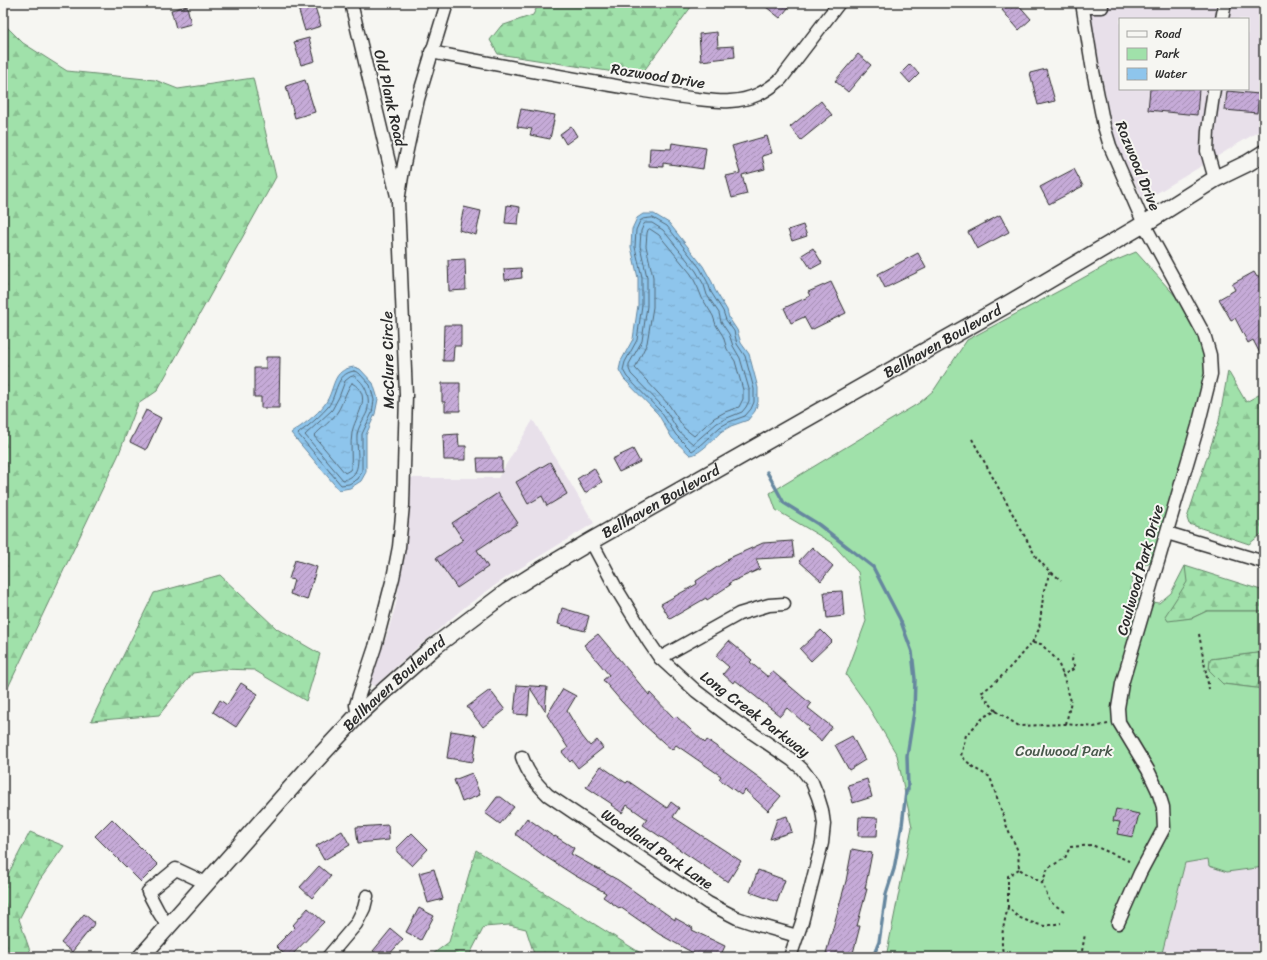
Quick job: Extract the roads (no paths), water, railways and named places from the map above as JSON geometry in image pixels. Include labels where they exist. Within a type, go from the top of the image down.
[{"type":"main road","name":"Bellhaven Boulevard","points":[[141,957],[306,771],[358,715],[459,627],[516,586],[591,541],[1144,224],[1215,179],[1264,153]]},
{"type":"street","name":"Old Plank Road","points":[[351,3],[398,201]]},
{"type":"street","name":"McClure Circle","points":[[358,715],[356,705],[358,695],[384,616],[394,574],[399,548],[403,505],[406,395],[398,201],[404,164],[418,99],[446,3]]},
{"type":"street","name":"Rozwood Drive","points":[[431,52],[549,75],[661,94],[729,102],[747,99],[762,93],[781,79],[839,3]]},
{"type":"street","points":[[1222,18],[1225,3]]},
{"type":"street","name":"Rozwood Drive","points":[[1082,5],[1104,126],[1110,146],[1144,224]]},
{"type":"street","points":[[1082,5],[1102,7]]},
{"type":"street","points":[[1214,90],[1208,130],[1207,151],[1215,179]]},
{"type":"street","name":"Coulwood Park Drive","points":[[1118,923],[1140,873],[1164,828],[1163,807],[1158,791],[1148,770],[1119,722],[1118,708],[1122,684],[1198,426],[1211,374],[1210,356],[1204,334],[1144,224]]},
{"type":"street","points":[[1167,533],[1264,562]]},
{"type":"street","name":"Long Creek Parkway","points":[[591,541],[616,588],[660,658],[696,691],[735,721],[792,760],[802,769],[812,782],[822,810],[824,824],[822,843],[802,922],[790,957]]},
{"type":"street","points":[[660,658],[739,614],[769,606],[784,604]]},
{"type":"street","name":"Woodland Park Lane","points":[[522,756],[526,768],[534,781],[548,795],[708,903],[738,918],[797,936]]},
{"type":"street","points":[[168,927],[148,892],[176,869],[206,883]]},
{"type":"street","points":[[328,957],[356,924],[364,908],[367,896]]},
{"type":"water","points":[[643,214],[654,214],[669,223],[703,266],[727,310],[729,318],[737,330],[741,343],[749,354],[758,388],[758,402],[755,411],[748,420],[722,431],[703,449],[690,455],[672,438],[658,414],[624,379],[619,370],[621,361],[633,339],[638,305],[638,278],[631,247],[632,229],[637,218]]},
{"type":"water","points":[[354,367],[360,369],[373,383],[378,399],[375,414],[366,435],[366,472],[361,481],[350,488],[339,490],[291,433],[309,420],[325,404],[335,381],[341,372]]},
{"type":"waterway","points":[[767,472],[784,503],[818,524],[873,567],[900,619],[912,652],[915,679],[914,712],[907,756],[908,789],[906,792],[894,869],[886,894],[879,942],[873,957]]},
{"type":"park label","name":"Coulwood Park","points":[[1064,751]]}]
